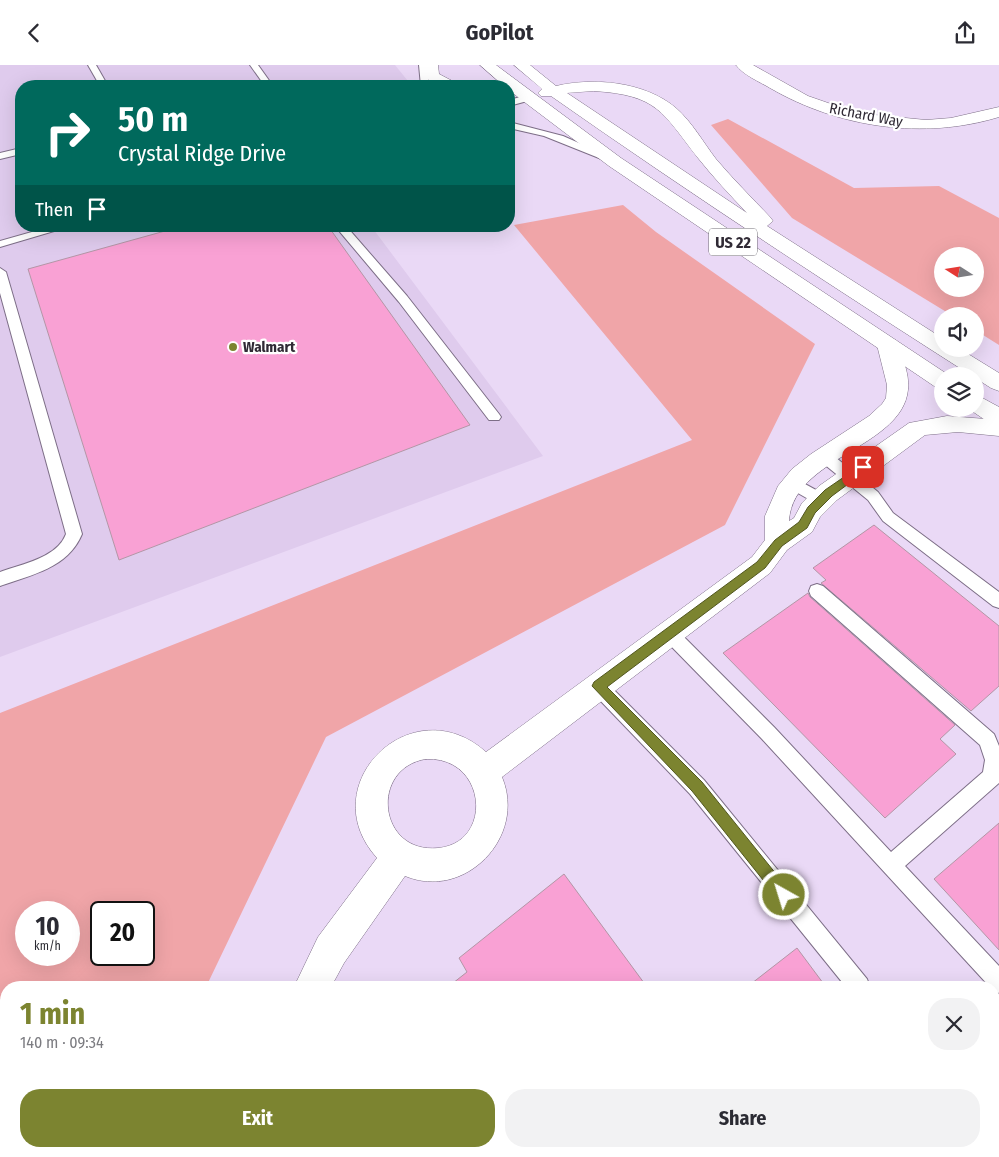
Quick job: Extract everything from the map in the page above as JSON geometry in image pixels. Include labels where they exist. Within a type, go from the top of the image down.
[{"type":"main road","points":[[431,65],[432,76],[441,80]]},
{"type":"main road","name":"US 22","points":[[487,65],[503,80]]},
{"type":"main road","name":"US 22","points":[[521,65],[553,91],[672,173],[934,342]]},
{"type":"main road","name":"Richard Way","points":[[743,65],[802,99],[848,114],[875,119],[936,124],[964,122],[999,112]]},
{"type":"main road","points":[[515,84],[538,77]]},
{"type":"main road","points":[[528,98],[553,91],[586,88],[617,89],[654,100],[670,111],[704,156],[792,251]]},
{"type":"main road","name":"US 22","points":[[515,90],[615,162],[934,376]]},
{"type":"main road","points":[[778,543],[777,513],[794,484],[824,456],[888,414],[897,398],[897,379],[888,345]]},
{"type":"main road","name":"US 22","points":[[958,357],[999,383]]},
{"type":"main road","points":[[984,408],[999,418]]},
{"type":"main road","points":[[485,771],[761,565],[778,543],[803,525],[811,510],[822,500],[850,477],[917,429],[933,424],[951,423],[999,428]]},
{"type":"main road","points":[[440,744],[458,748],[473,757],[485,771],[492,789],[493,808],[488,827],[477,844],[460,858],[439,865],[418,865],[398,857],[382,843],[373,817],[371,804],[376,784],[387,766],[403,753],[422,745],[440,744]]},
{"type":"main road","points":[[315,981],[331,950],[398,857]]},
{"type":"lane","points":[[92,65],[101,80]]},
{"type":"lane","points":[[254,65],[265,80]]},
{"type":"lane","points":[[422,65],[424,80]]},
{"type":"lane","points":[[515,101],[528,98]]},
{"type":"lane","points":[[515,126],[531,128],[552,135],[615,162]]},
{"type":"lane","points":[[0,156],[15,152]]},
{"type":"lane","points":[[0,244],[44,232]]},
{"type":"lane","points":[[345,232],[403,299],[494,417]]},
{"type":"lane","points":[[0,579],[63,553],[72,542],[74,534],[1,281]]},
{"type":"lane","points":[[824,456],[873,496],[888,517],[999,601]]},
{"type":"lane","points":[[794,484],[822,500]]},
{"type":"lane","points":[[817,591],[988,740],[994,760],[995,781],[891,865]]},
{"type":"lane","points":[[670,634],[768,733],[998,981]]},
{"type":"lane","points":[[598,686],[697,787],[854,981]]},
{"type":"shaded area","points":[[0,65],[395,65],[407,80],[15,80],[15,232],[375,232],[543,456],[0,657]]},
{"type":"shaded area","points":[[728,119],[854,188],[939,186],[999,218],[999,345],[984,336],[984,307],[938,307],[792,218],[711,125]]},
{"type":"shaded area","points":[[623,205],[656,232],[815,344],[725,525],[326,737],[209,981],[0,981],[0,713],[692,440],[515,225]]},
{"type":"building","name":"Walmart","points":[[161,232],[332,232],[470,425],[119,560],[28,269]]},
{"type":"building","points":[[874,525],[999,626],[999,686],[971,711],[821,583],[826,580],[813,568]]},
{"type":"building","points":[[808,593],[810,597],[955,725],[940,739],[956,754],[885,818],[723,653]]},
{"type":"building","points":[[999,823],[999,950],[934,879]]},
{"type":"building","points":[[564,874],[643,981],[456,981],[467,972],[459,958]]},
{"type":"building","points":[[797,948],[822,981],[755,981]]},
{"type":"place","name":"Walmart","points":[[233,347]]},
{"type":"route","points":[[784,895],[697,787],[598,686],[761,565],[778,543],[803,525],[811,510],[828,493],[863,467]]}]
